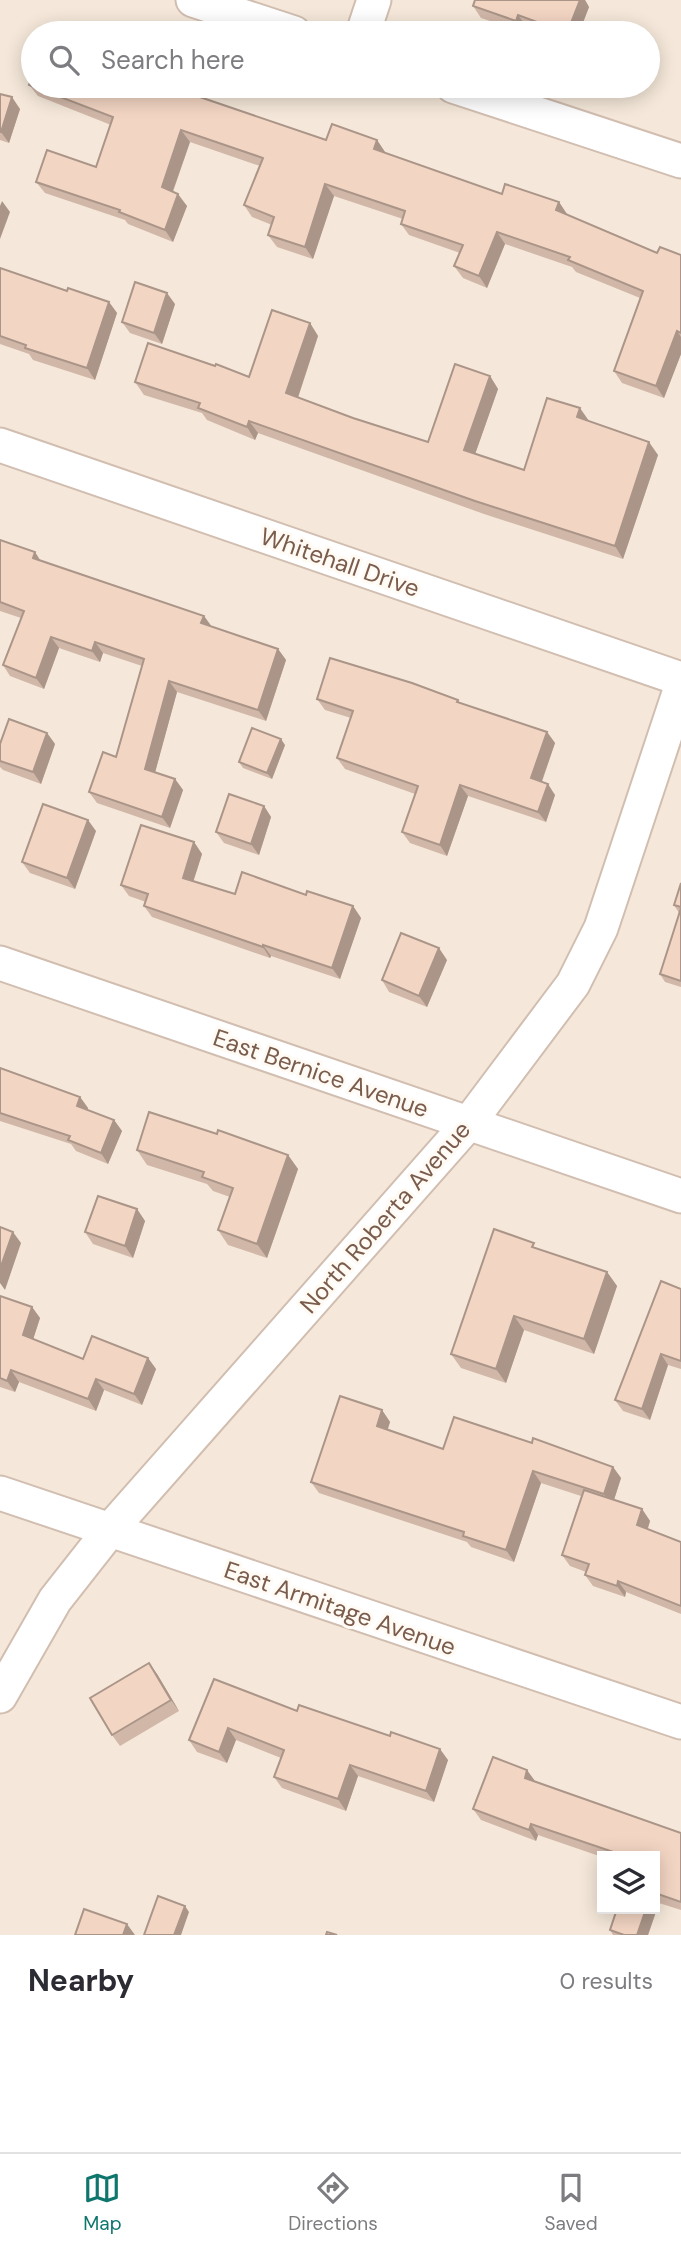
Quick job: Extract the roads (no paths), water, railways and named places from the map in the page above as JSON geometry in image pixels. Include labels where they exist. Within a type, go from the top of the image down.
[{"type":"street","points":[[193,0],[257,21]]},
{"type":"street","points":[[367,21],[374,0]]},
{"type":"street","points":[[489,98],[681,161]]},
{"type":"street","name":"Whitehall Drive","points":[[0,445],[681,679]]},
{"type":"street","name":"North Roberta Avenue","points":[[0,1696],[55,1600],[110,1530],[468,1124],[573,984],[601,928],[681,687]]},
{"type":"street","name":"East Bernice Avenue","points":[[0,963],[681,1196]]},
{"type":"street","name":"East Armitage Avenue","points":[[0,1493],[681,1722]]}]
